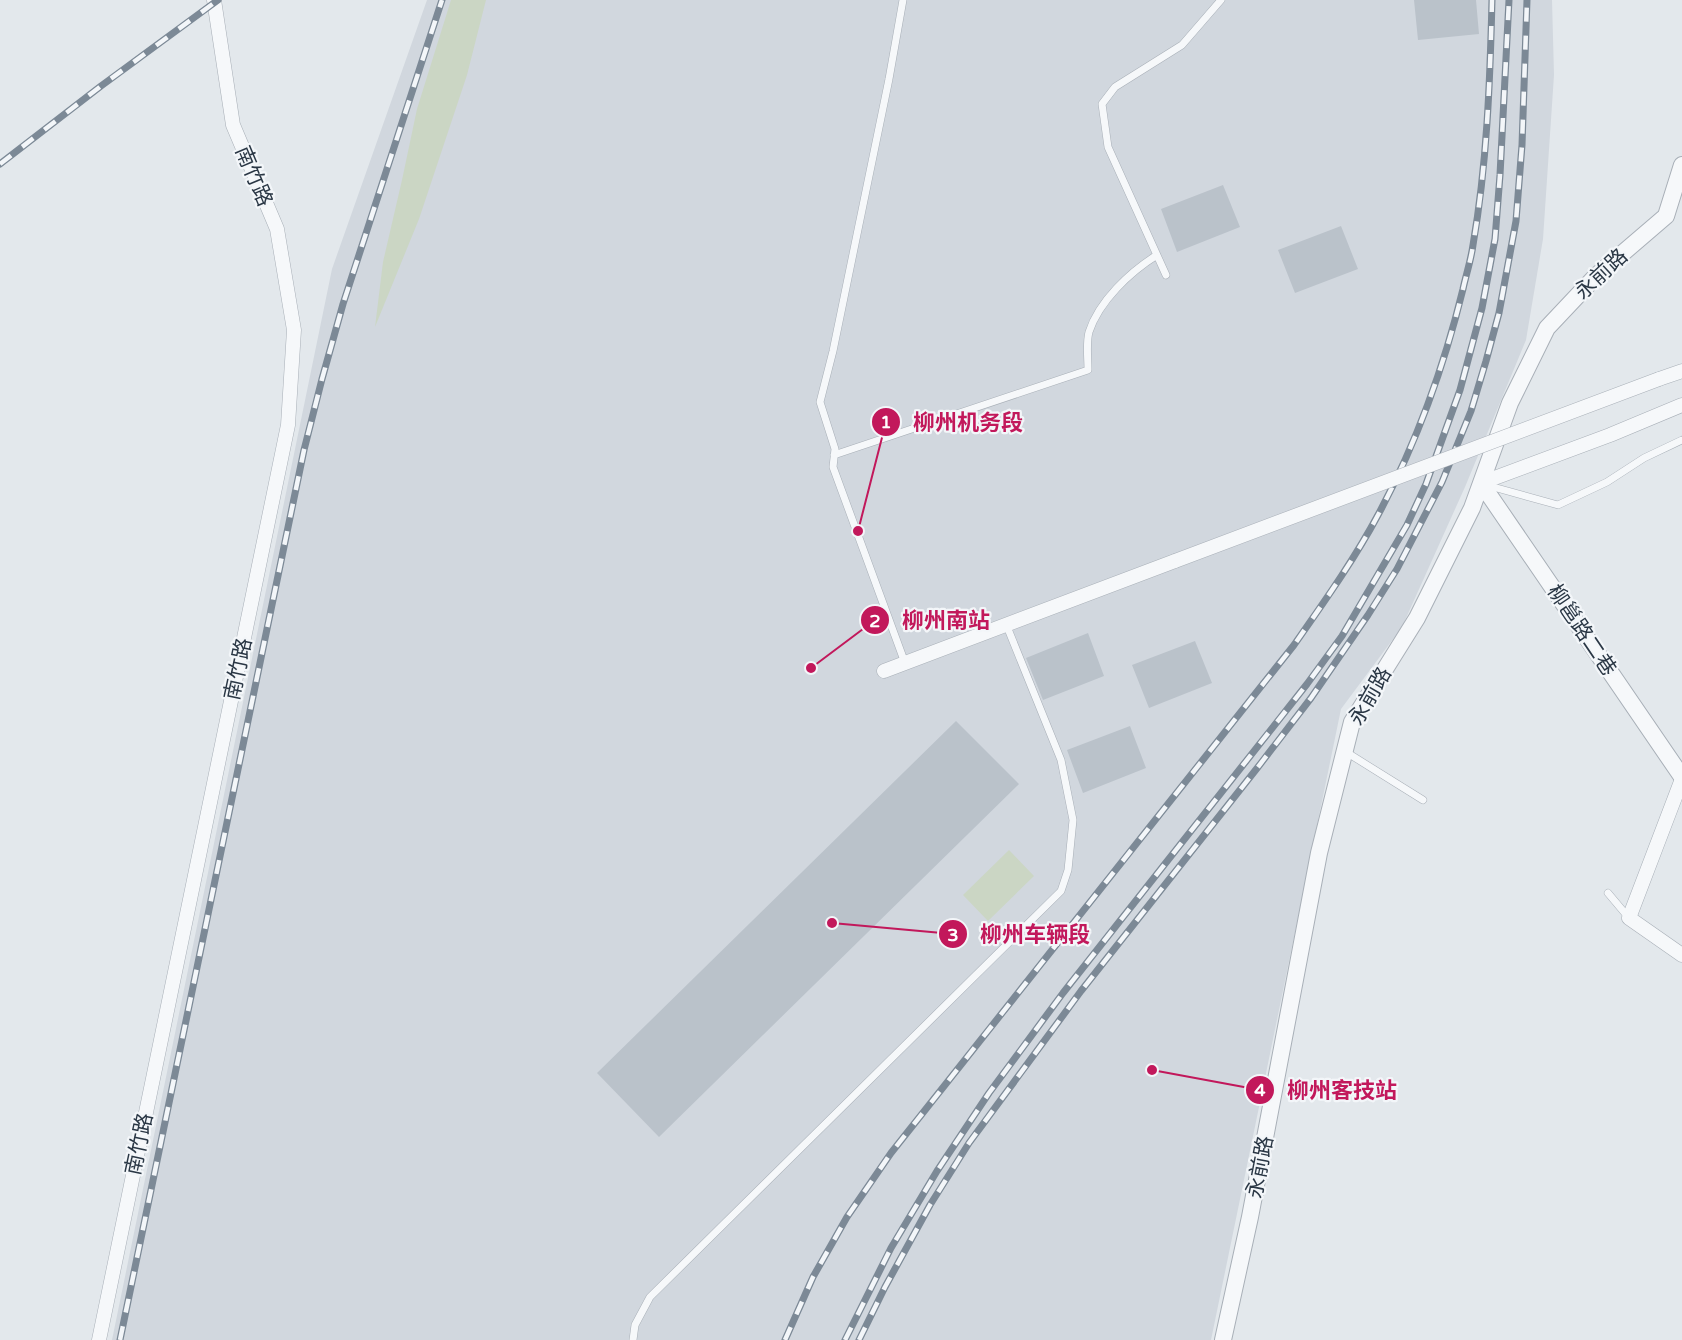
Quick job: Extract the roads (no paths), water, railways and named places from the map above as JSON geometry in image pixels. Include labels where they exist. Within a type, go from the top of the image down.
[{"type":"street","name":"南竹路","points":[[99,1340],[288,425],[294,330],[277,229],[233,125],[214,0]]},
{"type":"street","name":"永前路","points":[[1223,1340],[1250,1217],[1319,853],[1352,722],[1417,618],[1472,508],[1510,403],[1547,328],[1596,276],[1666,216],[1682,165]]},
{"type":"street","points":[[884,672],[1006,624],[1682,371]]},
{"type":"street","points":[[1481,483],[1610,435],[1682,405]]},
{"type":"street","name":"柳邕路二巷","points":[[1481,483],[1682,778]]},
{"type":"street","points":[[1682,778],[1629,918],[1682,955]]},
{"type":"lane","points":[[903,0],[833,351],[820,402],[835,449],[833,467],[905,663]]},
{"type":"lane","points":[[1166,275],[1108,147],[1102,104],[1115,87],[1182,45],[1221,0]]},
{"type":"lane","points":[[834,455],[1088,370],[1089,333],[1104,302],[1142,264],[1157,255]]},
{"type":"lane","points":[[1481,483],[1558,505],[1607,482],[1644,458],[1682,440]]},
{"type":"lane","points":[[633,1340],[635,1325],[650,1297],[1061,891],[1068,870],[1073,820],[1061,760],[1006,624]]},
{"type":"lane","points":[[1344,751],[1423,800]]},
{"type":"lane","points":[[1608,892],[1629,918]]},
{"type":"railway","points":[[0,164],[218,0]]},
{"type":"railway","points":[[120,1340],[304,450],[343,304],[442,0]]},
{"type":"railway","points":[[785,1340],[813,1277],[847,1217],[891,1153],[1294,645],[1349,565],[1378,515],[1405,461],[1428,405],[1447,347],[1471,256],[1485,154],[1492,0]]},
{"type":"railway","points":[[845,1340],[891,1248],[937,1171],[989,1093],[1063,993],[1307,684],[1342,636],[1407,525],[1426,484],[1460,390],[1482,308],[1495,239],[1509,0]]},
{"type":"railway","points":[[859,1340],[930,1205],[969,1143],[1081,991],[1311,698],[1397,569],[1442,482],[1471,411],[1486,361],[1499,313],[1516,221],[1522,145],[1527,0]]},
{"type":"place","name":"柳州机务段","points":[[858,531]]},
{"type":"place","name":"柳州南站","points":[[811,668]]},
{"type":"place","name":"柳州车辆段","points":[[832,923]]},
{"type":"place","name":"柳州客技站","points":[[1152,1070]]}]
